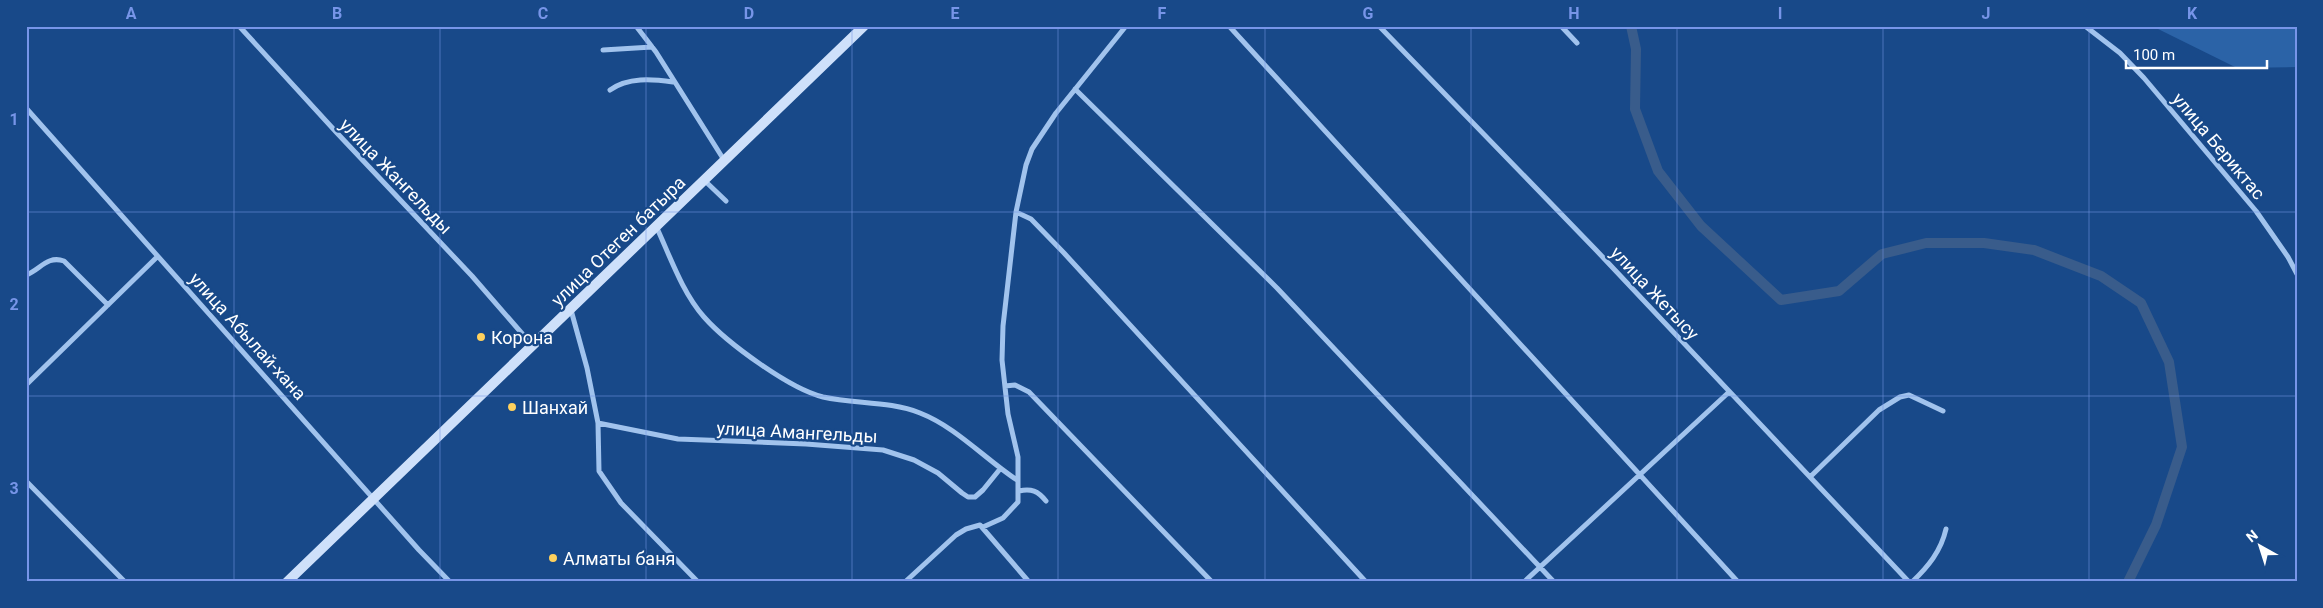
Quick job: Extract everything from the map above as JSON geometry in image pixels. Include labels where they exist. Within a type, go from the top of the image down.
[{"type":"main road","name":"улица Отеген батыра","points":[[287,582],[864,26]]},
{"type":"street","name":"улица Жангельды","points":[[239,26],[472,276],[532,345]]},
{"type":"street","points":[[405,26],[412,26]]},
{"type":"street","points":[[636,26],[652,47],[724,160]]},
{"type":"street","points":[[905,582],[956,535],[966,529],[995,523],[1011,511],[1018,502],[1018,457],[1008,414],[1002,360],[1003,326],[1016,212],[1026,165],[1043,131],[1126,26]]},
{"type":"street","points":[[1230,26],[1738,582]]},
{"type":"street","name":"улица Жетысу","points":[[1379,26],[1582,236],[1910,582]]},
{"type":"street","points":[[1561,26],[1577,43]]},
{"type":"street","name":"улица Бериктас","points":[[2085,26],[2120,53],[2144,78],[2256,211],[2296,272]]},
{"type":"street","points":[[603,50],[652,47]]},
{"type":"street","points":[[610,90],[620,83],[648,79],[674,82]]},
{"type":"street","points":[[1075,89],[1277,288],[1554,582]]},
{"type":"street","name":"улица Абылай-хана","points":[[26,108],[157,257],[450,582]]},
{"type":"street","points":[[704,180],[726,201]]},
{"type":"street","points":[[1016,212],[1031,219],[1064,253],[1366,582]]},
{"type":"street","points":[[655,226],[689,295],[704,316],[748,354],[786,380],[815,394],[844,400],[905,407],[922,414],[959,437],[1017,480]]},
{"type":"street","points":[[26,385],[157,257]]},
{"type":"street","points":[[26,274],[57,258],[64,261],[108,305]]},
{"type":"street","points":[[571,310],[587,368],[598,423],[599,471],[605,483],[634,517],[698,582]]},
{"type":"street","points":[[1005,386],[1015,385],[1029,392],[1212,582]]},
{"type":"street","points":[[1524,582],[1729,392]]},
{"type":"street","points":[[1810,477],[1879,410],[1900,398],[1909,395],[1943,412]]},
{"type":"street","name":"улица Амангельды","points":[[598,423],[678,439],[833,445],[882,450],[914,460],[938,473],[968,497],[975,497],[1000,469]]},
{"type":"street","points":[[26,481],[125,582]]},
{"type":"street","points":[[1019,491],[1027,489],[1037,492],[1046,500]]},
{"type":"street","points":[[989,535],[995,523]]},
{"type":"street","points":[[982,526],[1029,582]]},
{"type":"street","points":[[1910,582],[1934,557],[1946,529]]},
{"type":"shaded area","points":[[2152,26],[2297,26],[2297,67],[2237,68]]},
{"type":"waterway","points":[[1631,26],[1636,49],[1635,109],[1658,171],[1701,226],[1781,300],[1839,291],[1882,254],[1926,243],[1984,243],[2034,250],[2101,276],[2141,303],[2169,362],[2182,447],[2156,525],[2128,582]]},
{"type":"place","name":"Корона","points":[[481,337]]},
{"type":"place","name":"Шанхай","points":[[512,407]]},
{"type":"place","name":"Алматы баня","points":[[553,558]]}]
